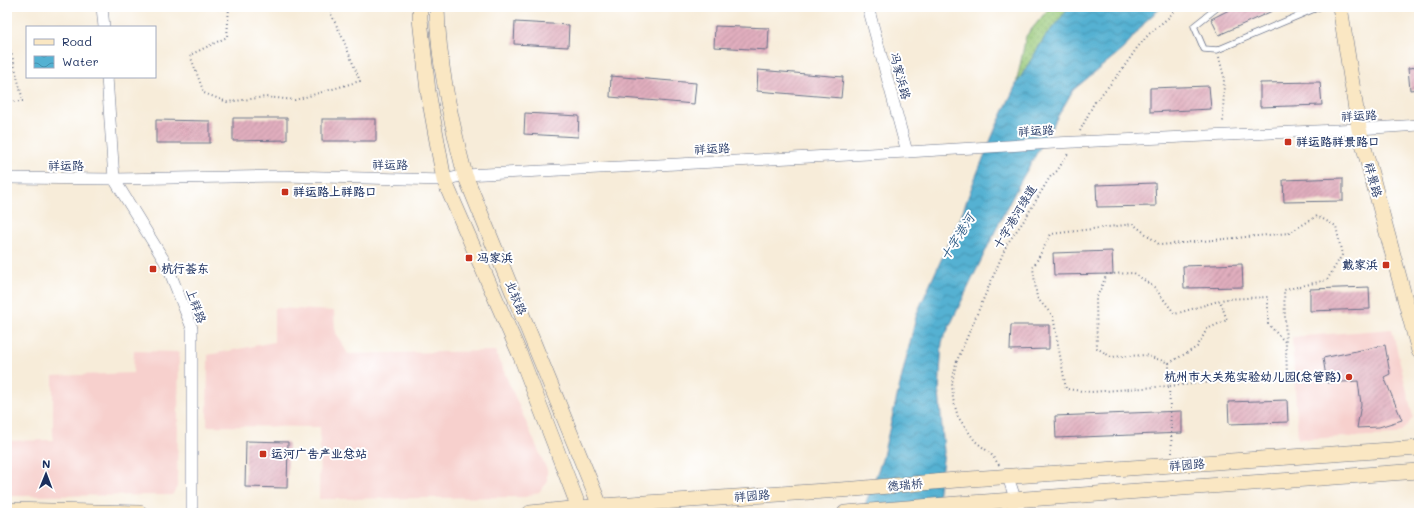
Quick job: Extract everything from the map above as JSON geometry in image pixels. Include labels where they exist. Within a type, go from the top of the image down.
[{"type":"main road","name":"北软路","points":[[420,7],[428,90],[444,180],[521,357],[580,510]]},
{"type":"main road","name":"北软路","points":[[437,7],[437,35],[453,129],[465,175],[602,509]]},
{"type":"main road","name":"祥景路","points":[[1340,7],[1359,129],[1419,351]]},
{"type":"main road","name":"祥园路","points":[[956,480],[1419,448]]},
{"type":"main road","name":"祥园路","points":[[957,504],[1018,506],[1419,471]]},
{"type":"main road","name":"德瑞桥","points":[[855,489],[956,480]]},
{"type":"main road","name":"祥园路","points":[[530,513],[602,509],[855,489]]},
{"type":"main road","name":"德瑞桥","points":[[851,513],[957,504]]},
{"type":"main road","points":[[7,510],[140,513]]},
{"type":"street","points":[[102,7],[104,26]]},
{"type":"street","name":"冯家浜路","points":[[868,7],[907,152]]},
{"type":"street","name":"上祥路","points":[[107,78],[114,179],[167,265],[192,328],[192,513]]},
{"type":"street","name":"祥运路","points":[[7,178],[114,179],[284,176],[444,180],[465,175],[1419,125]]},
{"type":"street","points":[[1008,477],[1018,506]]},
{"type":"lane","points":[[1218,7],[1194,26],[1204,49],[1217,50],[1319,7]]},
{"type":"path","points":[[229,7],[227,37],[190,55],[204,93],[227,102],[266,97],[295,100],[360,81],[344,39],[331,14],[331,7]]},
{"type":"path","name":"十字港河绿道","points":[[1008,477],[992,454],[975,441],[958,417],[953,399],[952,383],[956,363],[1007,244],[1023,222],[1050,177],[1058,171],[1075,142],[1094,103],[1119,74],[1149,34],[1168,18],[1178,7]]},
{"type":"path","points":[[7,35],[23,101],[7,102]]},
{"type":"path","points":[[1217,50],[1224,77],[1223,135]]},
{"type":"path","points":[[1317,216],[1336,226],[1342,255],[1327,280],[1284,290],[1287,376],[1169,386],[1091,392],[1066,389],[1053,316],[1037,298],[1033,268],[1051,234],[1133,224],[1160,245],[1289,233],[1317,216]]},
{"type":"path","points":[[1220,301],[1227,320],[1207,329],[1197,347],[1169,363],[1145,355],[1111,357],[1097,348],[1096,300],[1107,274],[1134,273],[1154,287],[1175,314],[1220,301],[1225,300],[1268,297],[1268,324],[1286,343]]},
{"type":"path","points":[[1169,363],[1172,466]]},
{"type":"shaded area","points":[[274,308],[334,311],[335,332],[348,354],[495,351],[547,470],[547,483],[539,492],[525,497],[319,499],[320,427],[207,426],[208,355],[274,342]]},
{"type":"shaded area","name":"杭州市大关苑实验幼儿园(总管路)","points":[[1392,329],[1413,417],[1406,427],[1395,435],[1298,439],[1292,337]]},
{"type":"shaded area","points":[[134,351],[179,352],[177,487],[172,495],[7,496],[7,441],[53,440],[53,376],[133,373]]},
{"type":"green space","points":[[1050,7],[1070,7],[1045,37],[1016,85],[1026,36]]},
{"type":"water","name":"十字港河","points":[[1070,7],[1162,7],[1148,19],[1123,49],[1073,90],[1003,215],[942,342],[939,392],[944,452],[936,513],[862,513],[882,460],[917,313],[961,216],[996,127],[1016,85],[1045,37]]},
{"type":"building","points":[[1235,7],[1281,7],[1219,35],[1211,19]]},
{"type":"building","points":[[515,22],[569,25],[568,47],[514,44]]},
{"type":"building","points":[[715,26],[769,28],[768,50],[714,47]]},
{"type":"building","points":[[1419,67],[1419,89],[1410,90],[1408,68]]},
{"type":"building","points":[[758,70],[843,77],[841,98],[757,91]]},
{"type":"building","points":[[611,76],[696,83],[694,104],[610,97]]},
{"type":"building","points":[[1320,82],[1322,105],[1260,107],[1260,83]]},
{"type":"building","points":[[1209,86],[1211,109],[1150,112],[1150,88]]},
{"type":"building","points":[[525,113],[579,116],[578,137],[524,134]]},
{"type":"building","points":[[233,118],[287,118],[287,140],[233,141]]},
{"type":"building","points":[[322,119],[376,119],[376,141],[322,141]]},
{"type":"building","points":[[156,120],[210,121],[210,143],[156,143]]},
{"type":"building","points":[[1343,178],[1343,201],[1284,202],[1283,180]]},
{"type":"building","points":[[1155,183],[1156,206],[1097,207],[1096,185]]},
{"type":"building","points":[[1112,251],[1113,274],[1054,275],[1053,253]]},
{"type":"building","points":[[1242,264],[1243,287],[1184,288],[1183,266]]},
{"type":"building","points":[[1369,287],[1370,309],[1310,311],[1310,289]]},
{"type":"building","points":[[1011,325],[1049,325],[1049,349],[1010,350]]},
{"type":"building","points":[[1385,345],[1390,374],[1384,377],[1402,420],[1379,427],[1357,428],[1361,404],[1358,381],[1327,383],[1323,358]]},
{"type":"building","points":[[1287,400],[1288,422],[1229,424],[1228,402]]},
{"type":"building","points":[[1182,411],[1182,433],[1056,438],[1055,416]]},
{"type":"building","points":[[246,441],[288,442],[287,488],[245,487]]},
{"type":"place","name":"祥运路祥景路口","points":[[1288,142]]},
{"type":"place","name":"祥运路上祥路口","points":[[285,192]]},
{"type":"place","name":"冯家浜","points":[[469,258]]},
{"type":"place","name":"戴家浜","points":[[1386,265]]},
{"type":"place","name":"杭行荟东","points":[[153,269]]},
{"type":"place","name":"杭州市大关苑实验幼儿园(总管路)","points":[[1349,377]]},
{"type":"place","name":"运河广告产业总站","points":[[263,454]]}]
